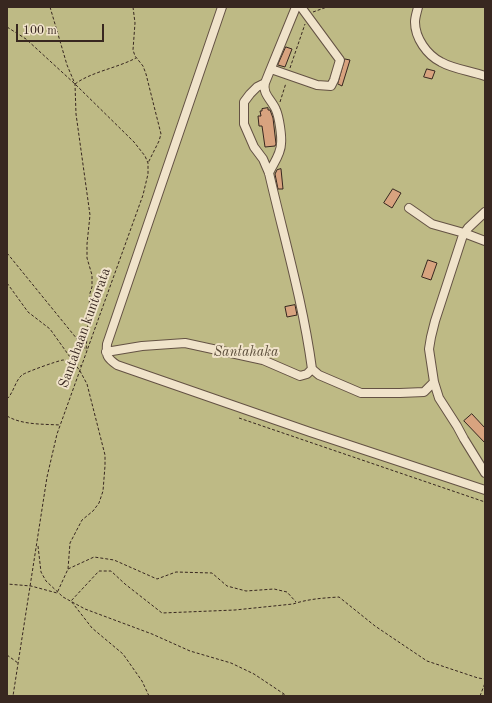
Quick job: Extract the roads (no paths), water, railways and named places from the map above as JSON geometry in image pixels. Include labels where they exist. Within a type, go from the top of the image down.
[{"type":"lane","points":[[222,7],[109,336],[106,352],[108,359],[117,365],[310,432],[485,490]]},
{"type":"lane","points":[[269,173],[280,150],[281,144],[276,110],[266,96],[263,88],[264,82],[271,69],[296,7]]},
{"type":"lane","points":[[271,69],[317,85],[331,86],[340,60],[302,7]]},
{"type":"lane","points":[[418,7],[415,22],[417,32],[420,41],[427,50],[441,63],[485,76]]},
{"type":"lane","points":[[433,68],[436,59]]},
{"type":"lane","points":[[264,82],[257,87],[244,102],[244,124],[254,147],[263,159],[269,173],[310,349],[312,369],[319,375],[362,393],[424,392],[433,395],[441,401]]},
{"type":"lane","points":[[409,208],[432,224],[464,233],[485,241]]},
{"type":"lane","points":[[485,212],[464,233],[456,253],[430,337],[429,349],[434,382],[441,401],[485,473]]},
{"type":"lane","points":[[106,352],[142,346],[185,343],[201,348],[263,360],[300,376],[307,374],[312,369]]},
{"type":"lane","points":[[424,392],[434,382]]},
{"type":"park label","name":"Santahaka","points":[[246,352]]}]
